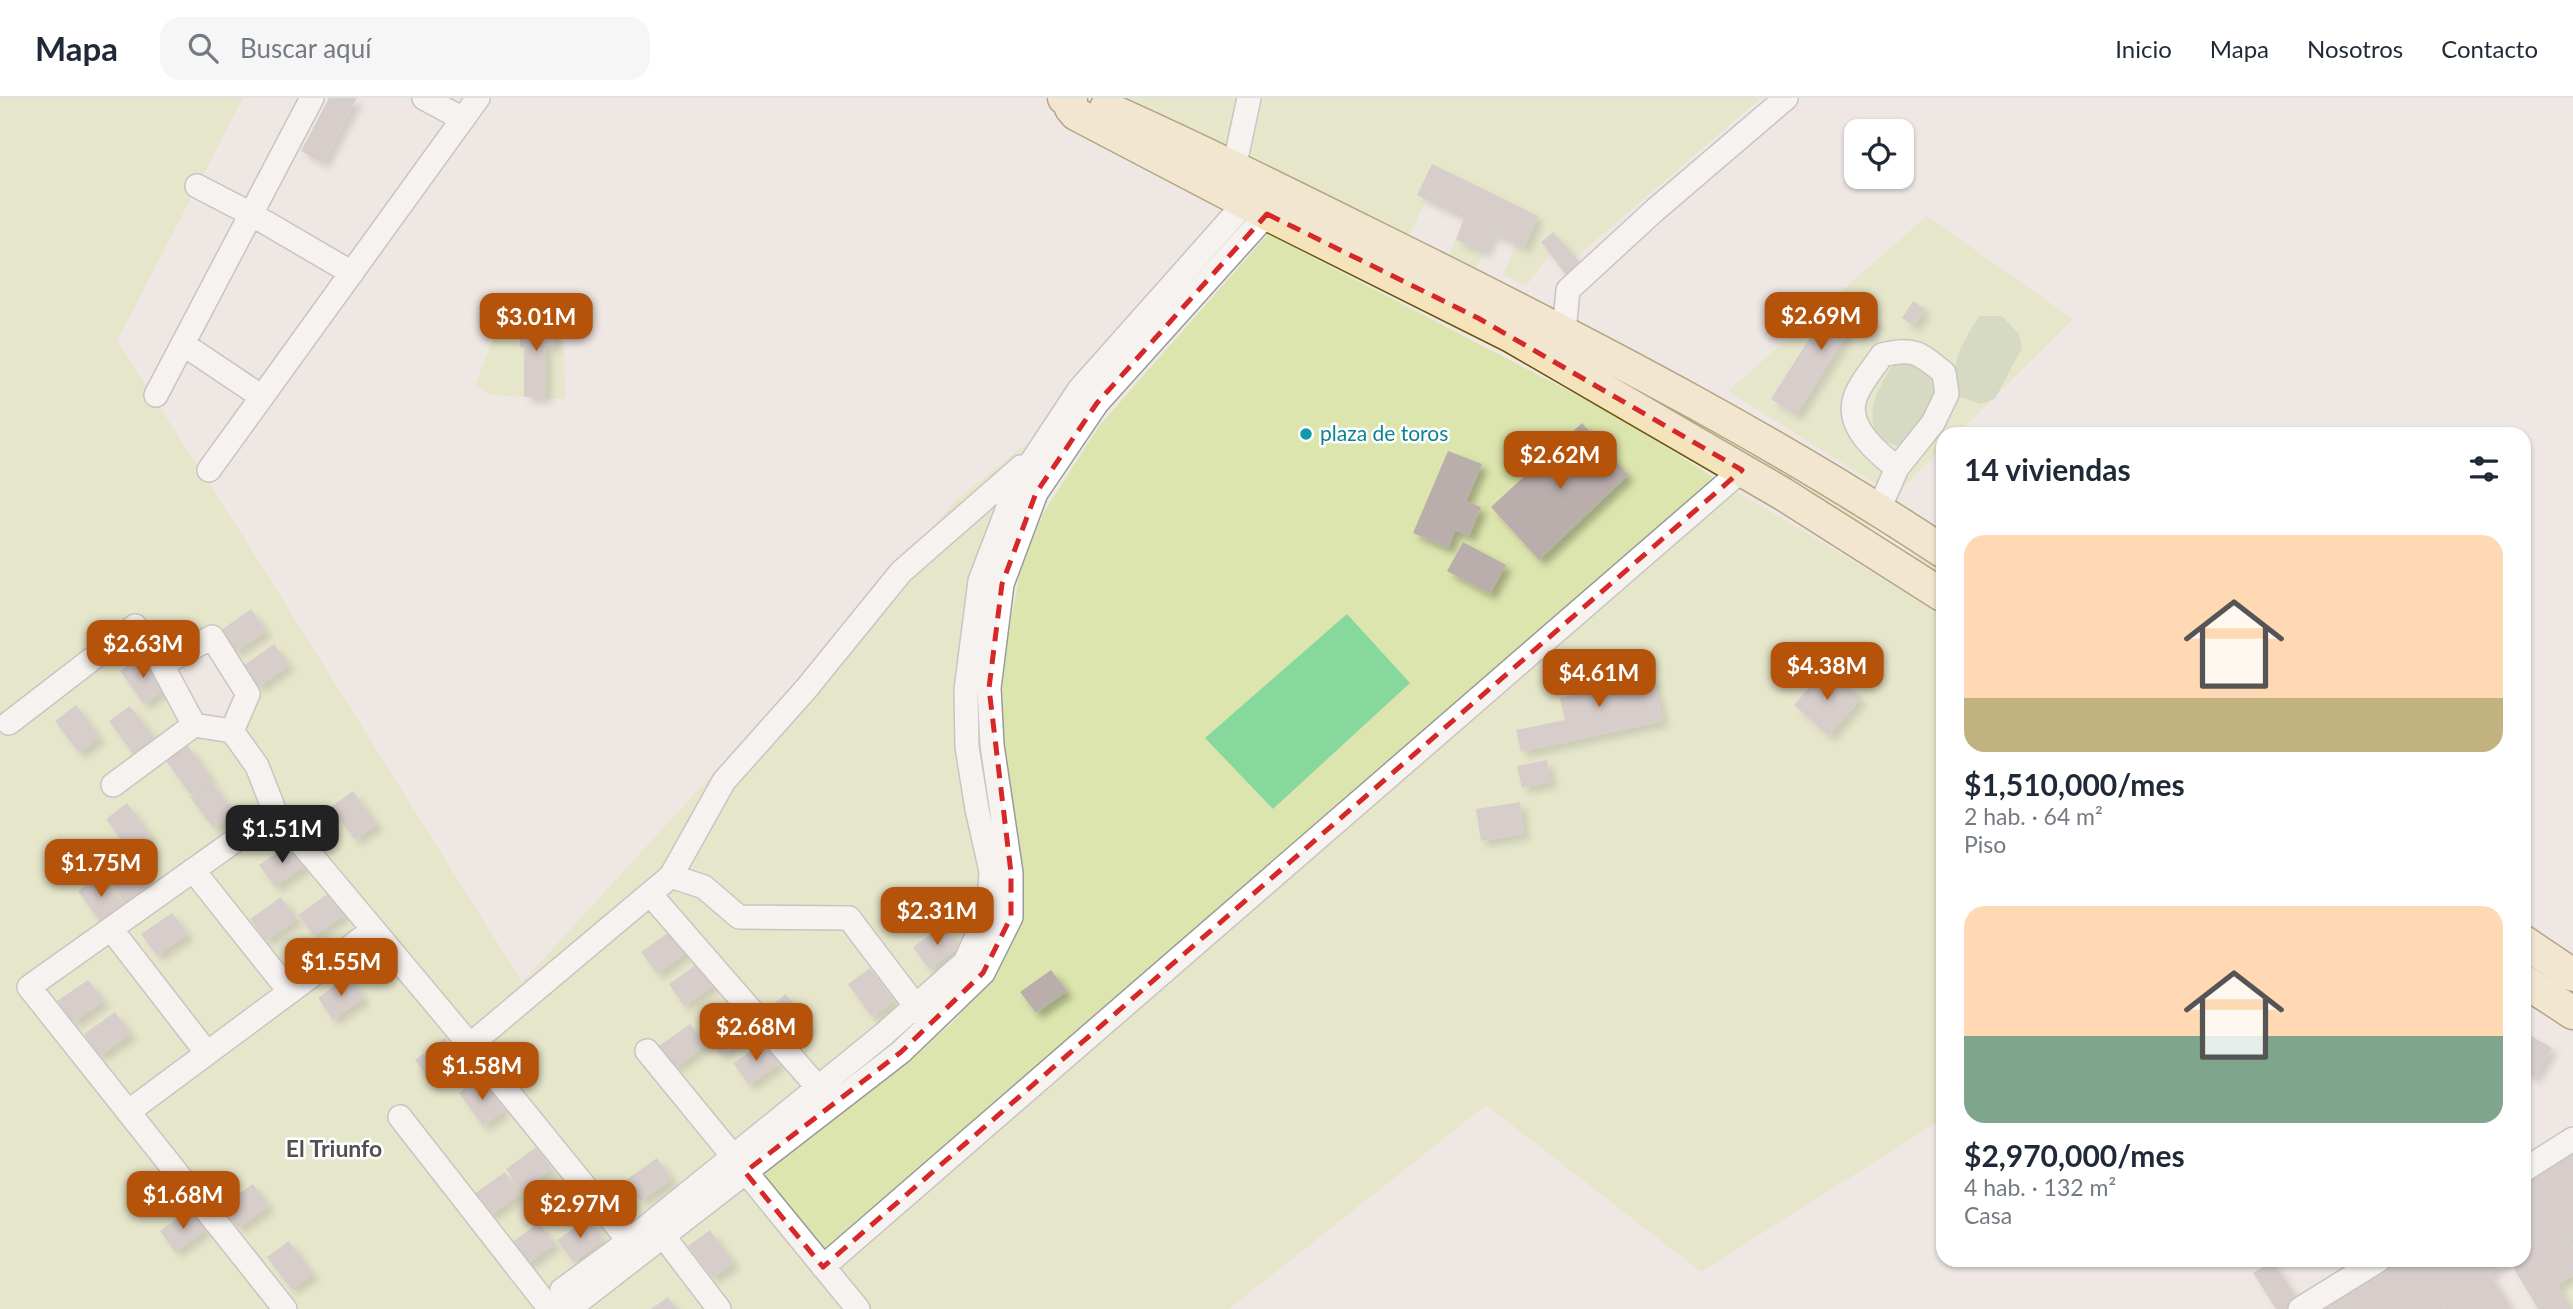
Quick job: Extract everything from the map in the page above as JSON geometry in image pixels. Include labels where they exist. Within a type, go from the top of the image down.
[{"type":"main road","points":[[1936,547],[1879,509],[1751,435],[1564,332],[1159,132],[1074,99],[1072,108],[1076,114],[1256,208],[1478,318],[1742,470],[1936,591]]},
{"type":"main road","points":[[2531,947],[2573,975]]},
{"type":"main road","points":[[2531,986],[2573,1013]]},
{"type":"street","points":[[156,395],[312,98]]},
{"type":"street","points":[[424,98],[463,119]]},
{"type":"street","points":[[209,470],[478,98]]},
{"type":"street","points":[[1234,168],[1249,98]]},
{"type":"street","points":[[1564,332],[1568,290],[1655,210],[1786,98]]},
{"type":"street","points":[[197,187],[251,214],[352,273]]},
{"type":"street","points":[[923,1016],[965,962],[989,911],[991,871],[967,747],[966,690],[980,581],[1017,484],[1079,390],[1256,208]]},
{"type":"street","points":[[556,1307],[574,1305],[658,1228],[923,1016],[982,973],[1011,917],[1011,873],[992,745],[989,688],[1002,584],[1036,493],[1097,403],[1256,208]]},
{"type":"street","points":[[183,344],[262,397]]},
{"type":"street","points":[[1879,509],[1898,468],[1933,423],[1947,394],[1944,373],[1922,355],[1902,350],[1882,355],[1854,401],[1854,416],[1862,432],[1876,452],[1898,468]]},
{"type":"street","points":[[470,1045],[671,876],[724,781],[806,688],[901,572],[1036,455]]},
{"type":"street","points":[[823,1267],[1742,470]]},
{"type":"street","points":[[9,723],[135,626],[162,665],[194,725]]},
{"type":"street","points":[[162,665],[212,637],[248,694],[232,731]]},
{"type":"street","points":[[113,785],[194,725],[232,731],[257,766],[275,812],[470,1045],[629,1241]]},
{"type":"street","points":[[275,812],[29,987],[285,1309]]},
{"type":"street","points":[[193,870],[290,992]]},
{"type":"street","points":[[671,876],[704,887],[739,917],[849,918],[923,1016]]},
{"type":"street","points":[[650,894],[825,1096]]},
{"type":"street","points":[[111,929],[207,1053]]},
{"type":"street","points":[[128,1112],[373,930]]},
{"type":"street","points":[[647,1051],[858,1309]]},
{"type":"street","points":[[400,1118],[556,1307]]},
{"type":"street","points":[[2531,1166],[2573,1139]]},
{"type":"street","points":[[556,1307],[562,1290],[629,1241],[658,1228]]},
{"type":"street","points":[[658,1228],[719,1309]]},
{"type":"street","points":[[2300,1309],[2368,1267]]},
{"type":"highlighted area","points":[[1267,214],[1478,318],[1742,470],[823,1267],[745,1172],[901,1052],[983,973],[1011,917],[1011,873],[989,688],[1002,584],[1036,493],[1097,403]]},
{"type":"green space","points":[[0,98],[243,98],[117,341],[241,533],[522,982],[787,693],[956,500],[1026,444],[983,545],[961,663],[985,890],[959,953],[915,998],[852,914],[740,913],[671,872],[471,1038],[280,809],[238,731],[253,695],[213,632],[165,659],[135,633],[195,729],[229,736],[267,809],[24,985],[278,1309],[0,1309]]},
{"type":"green space","points":[[1116,98],[1241,98],[1227,150]]},
{"type":"green space","points":[[1263,98],[1761,98],[1575,258],[1552,232],[1541,242],[1550,254],[1526,286],[1503,275],[1516,244],[1493,233],[1477,268],[1449,255],[1464,218],[1426,200],[1409,236],[1249,160]]},
{"type":"green space","points":[[1927,216],[2073,319],[1964,427],[1936,427],[1936,455],[1895,496],[1728,391]]},
{"type":"green space","points":[[1268,234],[1617,416],[1727,486],[1936,610],[1936,1123],[1701,1272],[1486,1105],[1229,1309],[864,1309],[758,1177],[950,1025],[994,977],[1004,755],[1002,669],[1021,566],[1044,512],[1099,426]]},
{"type":"green space","points":[[507,302],[563,313],[565,399],[492,395],[475,386]]},
{"type":"green space","points":[[1979,316],[2002,316],[2019,334],[2022,348],[1995,399],[1981,404],[1960,397],[1955,375],[1962,345]]},
{"type":"green space","points":[[1542,330],[1786,468],[1780,480],[1537,340]]},
{"type":"green space","points":[[1897,358],[1919,358],[1937,376],[1940,390],[1912,441],[1898,446],[1878,439],[1872,417],[1876,397]]},
{"type":"green space","points":[[1809,480],[1873,522],[1866,533],[1801,492]]},
{"type":"green space","points":[[1917,548],[1936,560],[1936,578],[1908,559]]},
{"type":"green space","points":[[1347,614],[1410,683],[1273,809],[1205,738]]},
{"type":"green space","points":[[272,819],[620,1239],[531,1309],[292,1309],[36,988]]},
{"type":"green space","points":[[672,881],[702,893],[738,923],[846,924],[908,1004],[816,1079],[656,894]]},
{"type":"green space","points":[[649,899],[808,1084],[628,1233],[478,1045]]},
{"type":"green space","points":[[749,1180],[854,1309],[731,1309],[677,1237]]},
{"type":"green space","points":[[661,1243],[714,1309],[577,1309]]},
{"type":"green space","points":[[2573,1275],[2573,1309],[2571,1309],[2557,1285]]},
{"type":"building","points":[[329,98],[357,98],[323,163],[301,151]]},
{"type":"building","points":[[1432,164],[1538,216],[1524,248],[1493,233],[1484,252],[1456,240],[1464,218],[1417,195]]},
{"type":"building","points":[[1553,232],[1581,264],[1567,276],[1541,242]]},
{"type":"building","points":[[1837,295],[1878,321],[1869,336],[1853,325],[1796,415],[1771,399]]},
{"type":"building","points":[[1913,301],[1925,309],[1914,326],[1902,318]]},
{"type":"building","points":[[554,316],[555,346],[546,346],[546,398],[524,397],[524,347],[520,347],[520,317]]},
{"type":"building","points":[[1582,423],[1628,475],[1539,560],[1491,507]]},
{"type":"building","points":[[1448,451],[1482,464],[1466,501],[1481,507],[1469,536],[1455,530],[1448,548],[1413,533]]},
{"type":"building","points":[[1463,542],[1506,565],[1490,594],[1447,571]]},
{"type":"building","points":[[251,609],[266,631],[235,652],[220,631]]},
{"type":"building","points":[[274,644],[289,665],[258,687],[243,666]]},
{"type":"building","points":[[142,656],[166,688],[144,704],[120,671]]},
{"type":"building","points":[[1627,658],[1632,682],[1653,677],[1663,721],[1521,752],[1516,730],[1565,720],[1560,698],[1598,689],[1593,666]]},
{"type":"building","points":[[1826,667],[1861,698],[1829,736],[1794,705]]},
{"type":"building","points":[[76,705],[100,737],[79,753],[55,721]]},
{"type":"building","points":[[130,706],[154,738],[133,754],[109,721]]},
{"type":"building","points":[[187,745],[211,778],[190,794],[166,761]]},
{"type":"building","points":[[1547,760],[1551,782],[1522,788],[1517,766]]},
{"type":"building","points":[[211,781],[235,813],[214,829],[190,797]]},
{"type":"building","points":[[353,791],[377,824],[355,840],[331,807]]},
{"type":"building","points":[[1520,802],[1524,834],[1481,841],[1476,809]]},
{"type":"building","points":[[127,803],[151,836],[129,851],[106,819]]},
{"type":"building","points":[[290,844],[306,865],[275,887],[259,865]]},
{"type":"building","points":[[124,856],[148,889],[126,904],[102,872]]},
{"type":"building","points":[[100,875],[124,908],[102,924],[78,891]]},
{"type":"building","points":[[329,893],[345,914],[314,936],[298,915]]},
{"type":"building","points":[[281,897],[297,919],[266,941],[250,919]]},
{"type":"building","points":[[172,913],[188,934],[157,956],[141,934]]},
{"type":"building","points":[[944,925],[960,947],[929,969],[913,947]]},
{"type":"building","points":[[672,930],[687,952],[657,974],[641,952]]},
{"type":"building","points":[[700,962],[715,984],[684,1006],[669,984]]},
{"type":"building","points":[[870,968],[894,1001],[872,1017],[848,984]]},
{"type":"building","points":[[1051,970],[1067,991],[1036,1013],[1020,992]]},
{"type":"building","points":[[348,976],[364,998],[333,1020],[318,998]]},
{"type":"building","points":[[88,980],[104,1001],[73,1023],[57,1001]]},
{"type":"building","points":[[786,994],[810,1026],[789,1042],[765,1010]]},
{"type":"building","points":[[115,1012],[131,1034],[99,1056],[84,1034]]},
{"type":"building","points":[[736,1012],[752,1034],[721,1056],[706,1034]]},
{"type":"building","points":[[690,1024],[705,1046],[674,1068],[659,1046]]},
{"type":"building","points":[[2531,1036],[2552,1048],[2534,1078],[2531,1076]]},
{"type":"building","points":[[445,1038],[461,1059],[430,1081],[415,1060]]},
{"type":"building","points":[[764,1042],[780,1063],[749,1085],[733,1063]]},
{"type":"building","points":[[481,1077],[505,1110],[483,1126],[459,1093]]},
{"type":"building","points":[[536,1147],[552,1169],[521,1191],[506,1169]]},
{"type":"building","points":[[2573,1152],[2573,1237],[2568,1240],[2573,1248],[2573,1275],[2557,1285],[2571,1309],[2538,1309],[2513,1267],[2531,1267],[2531,1179]]},
{"type":"building","points":[[657,1158],[672,1179],[641,1201],[626,1180]]},
{"type":"building","points":[[505,1172],[520,1194],[489,1216],[474,1194]]},
{"type":"building","points":[[253,1184],[269,1206],[238,1228],[222,1206]]},
{"type":"building","points":[[191,1209],[206,1230],[175,1252],[160,1231]]},
{"type":"building","points":[[588,1219],[604,1240],[573,1262],[557,1240]]},
{"type":"building","points":[[539,1223],[555,1244],[524,1266],[508,1245]]},
{"type":"building","points":[[710,1230],[734,1263],[712,1278],[688,1246]]},
{"type":"building","points":[[289,1241],[313,1274],[291,1289],[267,1257]]},
{"type":"building","points":[[2263,1267],[2277,1267],[2300,1303],[2290,1309],[2276,1309],[2253,1273]]},
{"type":"building","points":[[2390,1267],[2498,1267],[2489,1273],[2512,1309],[2445,1309],[2442,1304],[2436,1309],[2324,1309]]},
{"type":"building","points":[[668,1297],[676,1309],[651,1309]]},
{"type":"place","name":"plaza de toros","points":[[1306,434]]},
{"type":"district","name":"El Triunfo","points":[[334,1149]]}]
